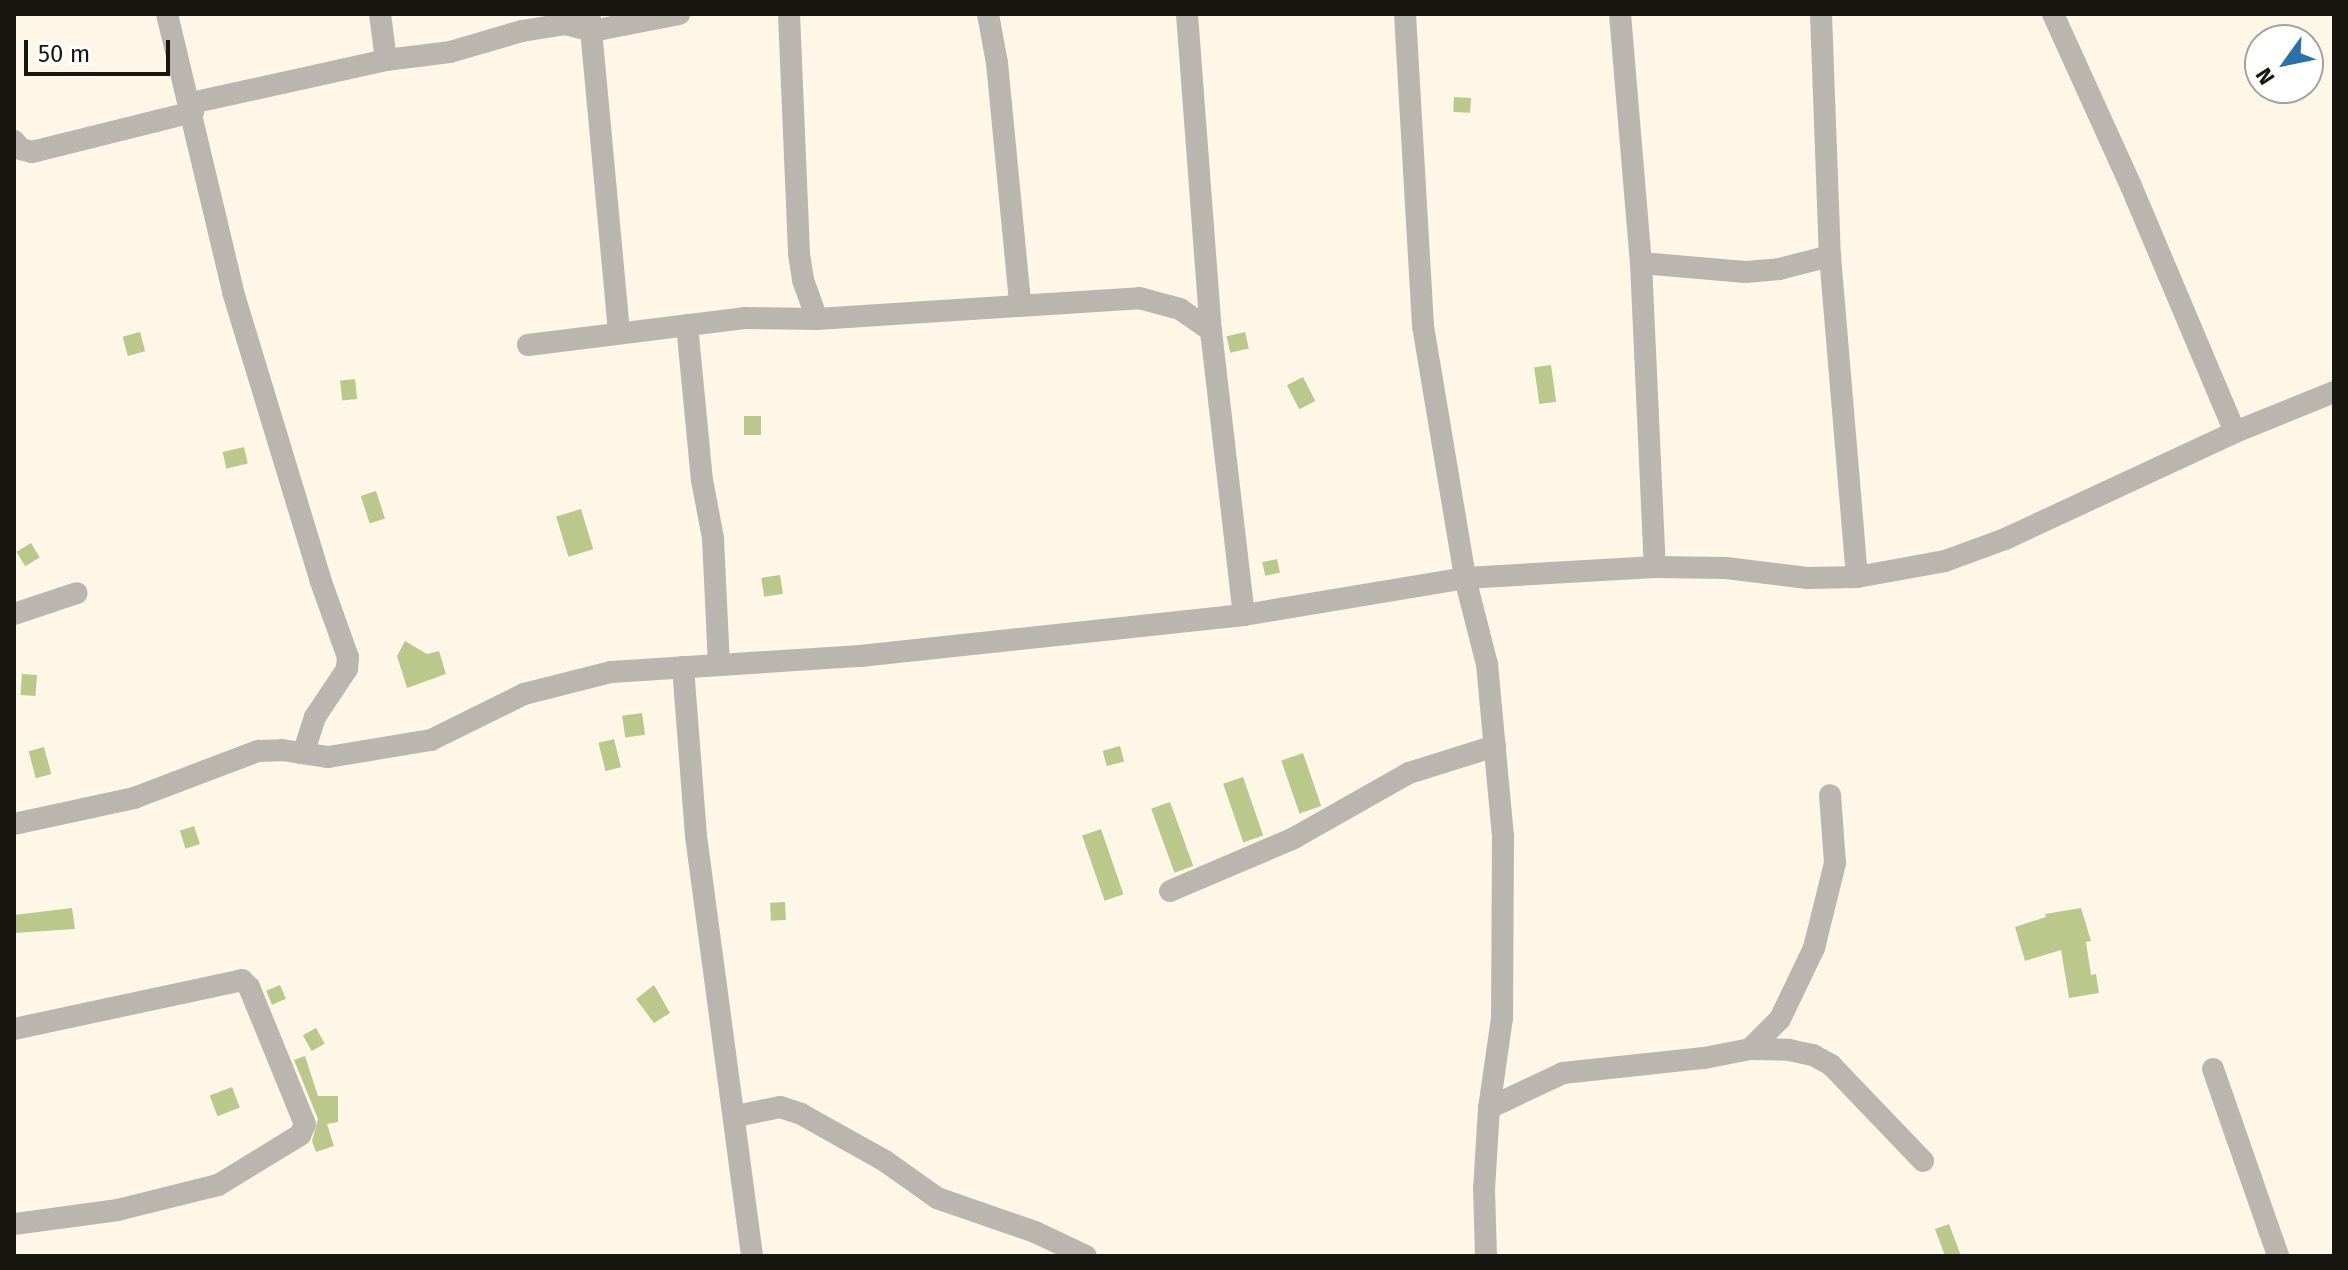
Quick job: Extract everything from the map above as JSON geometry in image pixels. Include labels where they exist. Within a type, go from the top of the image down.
[{"type":"street","points":[[167,14],[192,108],[233,292],[315,564],[348,657],[347,669],[315,717],[303,753]]},
{"type":"street","points":[[380,14],[386,60]]},
{"type":"street","points":[[14,141],[21,149],[32,152],[386,60],[450,52],[522,31],[552,26],[580,26],[679,14]]},
{"type":"street","points":[[789,14],[799,254],[803,280],[817,319]]},
{"type":"street","points":[[988,14],[997,63],[1020,304]]},
{"type":"street","points":[[1187,14],[1211,331],[1244,615]]},
{"type":"street","points":[[1405,14],[1423,326],[1465,578],[1487,664],[1503,836],[1502,1018],[1489,1108],[1484,1189],[1486,1256]]},
{"type":"street","points":[[1620,14],[1641,263],[1655,567]]},
{"type":"street","points":[[1821,14],[1830,256],[1857,577]]},
{"type":"street","points":[[2053,14],[2131,186],[2235,432]]},
{"type":"street","points":[[591,23],[619,332]]},
{"type":"street","points":[[1641,263],[1746,272],[1779,269],[1830,256]]},
{"type":"street","points":[[528,345],[771,316],[817,319],[1139,298],[1180,309],[1211,331]]},
{"type":"street","points":[[687,325],[702,480],[713,538],[719,664]]},
{"type":"street","points":[[14,824],[134,798],[258,751],[328,757],[400,747],[455,730],[524,694],[611,672],[860,656],[1244,615],[1465,578],[1655,567],[1726,568],[1807,578],[1857,577],[1970,554],[2235,432],[2334,392]]},
{"type":"street","points":[[14,614],[77,593]]},
{"type":"street","points":[[683,667],[696,836],[736,1116],[752,1256]]},
{"type":"street","points":[[1170,891],[1294,838],[1399,777],[1495,746]]},
{"type":"street","points":[[1750,1049],[1780,1019],[1814,948],[1835,863],[1830,795]]},
{"type":"street","points":[[14,1029],[242,980],[249,987],[305,1124],[300,1135],[218,1185],[118,1210],[14,1224]]},
{"type":"street","points":[[1489,1108],[1563,1073],[1704,1058],[1750,1049],[1813,1055],[1831,1065],[1923,1161]]},
{"type":"street","points":[[2213,1069],[2278,1256]]},
{"type":"street","points":[[736,1116],[780,1107],[801,1114],[885,1161],[937,1198],[1035,1232],[1086,1256]]},
{"type":"building","points":[[1454,97],[1471,98],[1470,113],[1453,112]]},
{"type":"building","points":[[140,332],[145,351],[128,356],[123,337]]},
{"type":"building","points":[[1245,332],[1249,349],[1230,353],[1226,336]]},
{"type":"building","points":[[1551,365],[1556,402],[1539,404],[1534,367]]},
{"type":"building","points":[[1303,377],[1315,401],[1299,409],[1287,385]]},
{"type":"building","points":[[355,379],[357,399],[342,400],[340,381]]},
{"type":"building","points":[[744,416],[761,416],[761,435],[744,435]]},
{"type":"building","points":[[244,447],[248,464],[226,469],[223,452]]},
{"type":"building","points":[[376,491],[385,519],[370,524],[361,496]]},
{"type":"building","points":[[581,509],[593,549],[568,557],[556,517]]},
{"type":"building","points":[[31,543],[40,558],[25,566],[16,552]]},
{"type":"building","points":[[1277,559],[1280,573],[1265,576],[1262,562]]},
{"type":"building","points":[[780,575],[783,594],[764,597],[761,578]]},
{"type":"building","points":[[405,641],[427,654],[439,651],[446,674],[407,688],[397,656]]},
{"type":"building","points":[[22,674],[37,675],[35,696],[21,695]]},
{"type":"building","points":[[642,713],[645,735],[625,738],[622,716]]},
{"type":"building","points":[[614,739],[621,767],[605,771],[598,743]]},
{"type":"building","points":[[1120,746],[1124,761],[1107,766],[1103,751]]},
{"type":"building","points":[[44,747],[51,774],[36,778],[29,751]]},
{"type":"building","points":[[1303,753],[1321,806],[1299,813],[1281,760]]},
{"type":"building","points":[[1243,777],[1263,836],[1243,842],[1223,784]]},
{"type":"building","points":[[1170,802],[1193,866],[1174,873],[1151,809]]},
{"type":"building","points":[[194,826],[200,844],[186,849],[180,831]]},
{"type":"building","points":[[1101,829],[1123,894],[1105,901],[1082,836]]},
{"type":"building","points":[[785,902],[786,920],[771,921],[770,903]]},
{"type":"building","points":[[72,908],[75,929],[14,933],[14,915]]},
{"type":"building","points":[[2081,908],[2091,941],[2086,942],[2091,975],[2096,974],[2099,993],[2069,998],[2061,950],[2025,961],[2015,927],[2046,917],[2045,914]]},
{"type":"building","points":[[280,985],[286,999],[272,1005],[266,991]]},
{"type":"building","points":[[654,985],[670,1013],[654,1023],[636,999]]},
{"type":"building","points":[[316,1028],[325,1044],[312,1051],[303,1035]]},
{"type":"building","points":[[305,1056],[318,1096],[338,1096],[338,1122],[327,1124],[334,1146],[316,1152],[312,1141],[318,1119],[294,1060]]},
{"type":"building","points":[[232,1087],[240,1108],[217,1116],[210,1096]]},
{"type":"building","points":[[1949,1224],[1961,1256],[1945,1256],[1935,1229]]}]
